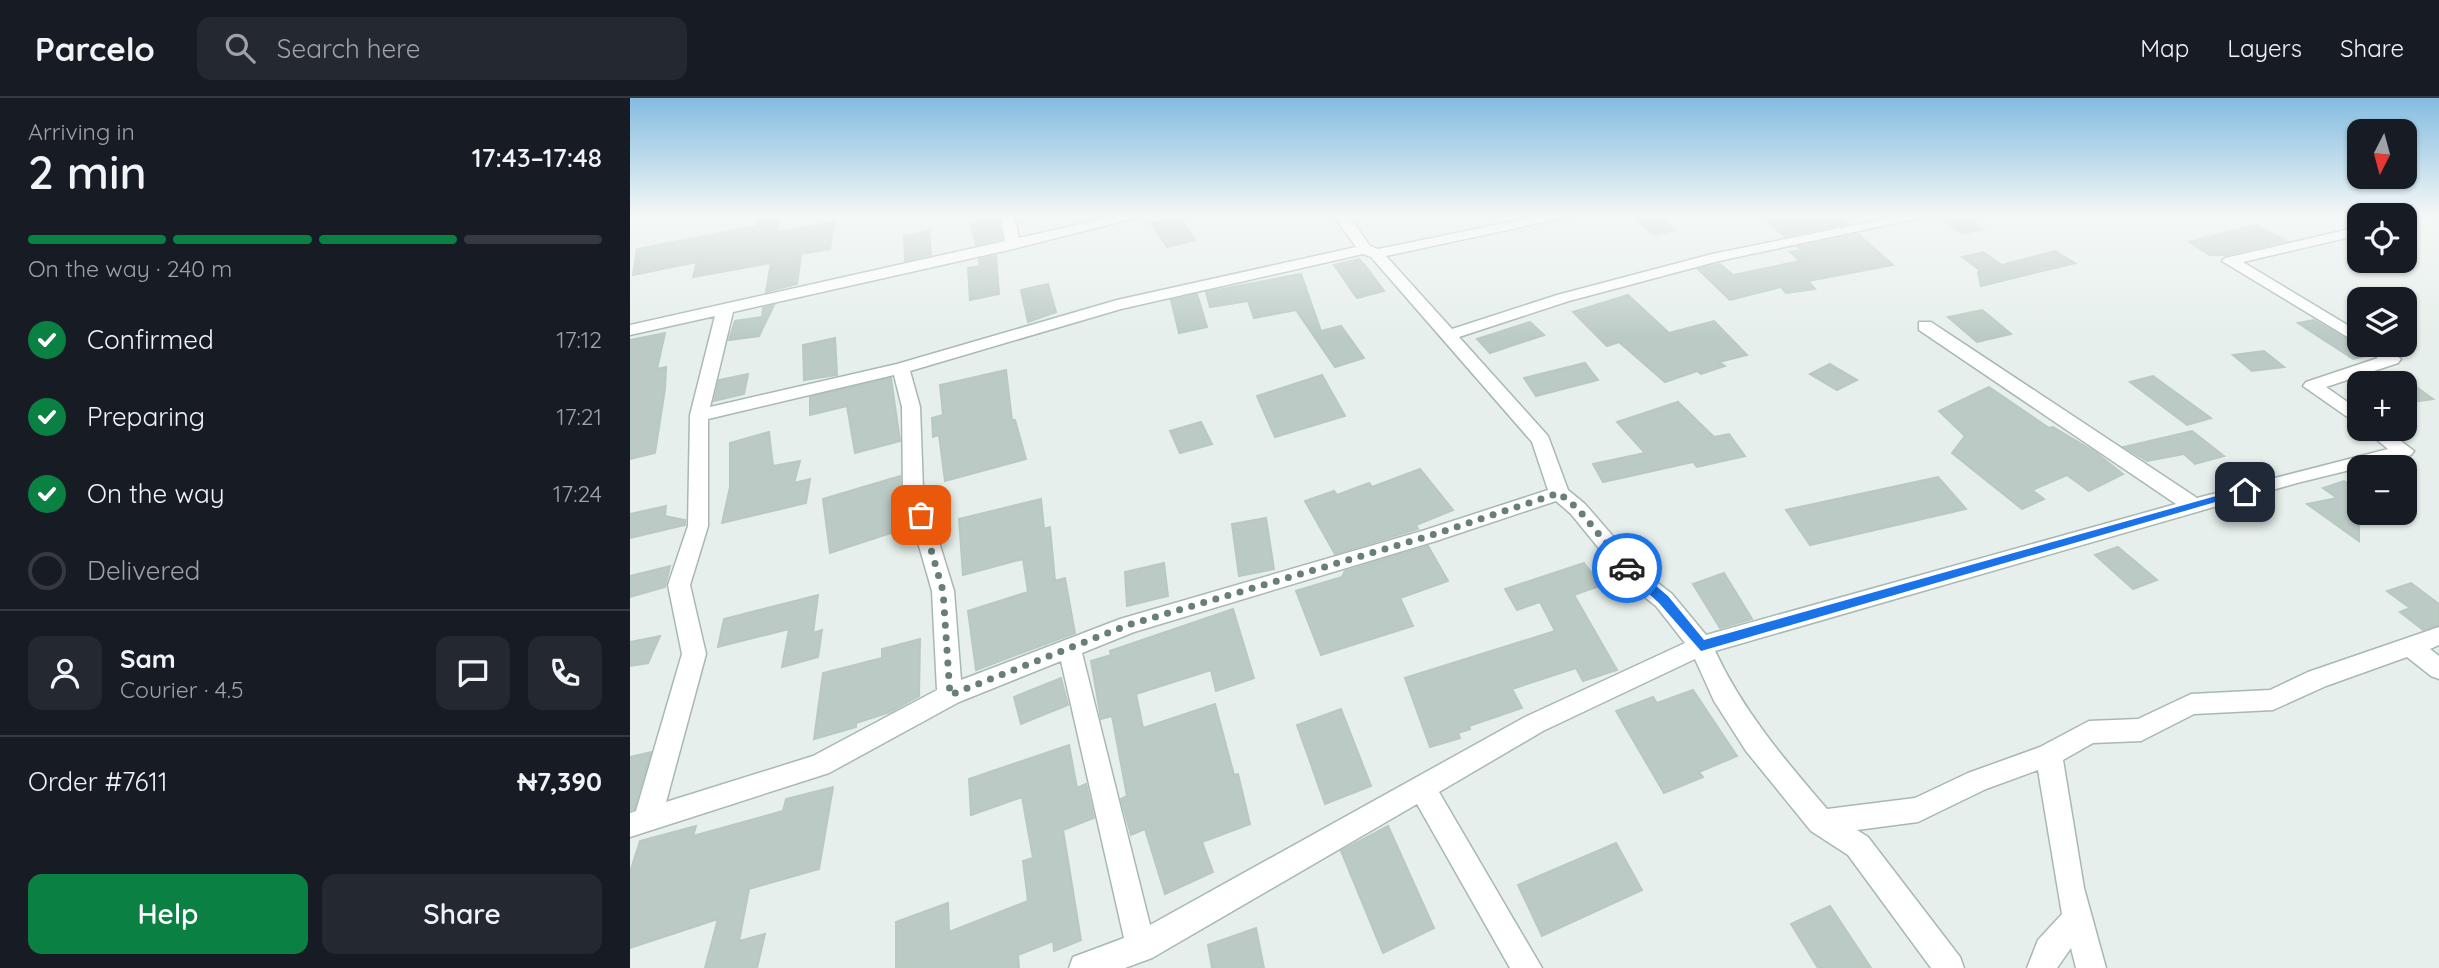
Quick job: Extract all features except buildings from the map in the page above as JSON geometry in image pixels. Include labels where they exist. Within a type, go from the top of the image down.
[{"type":"street","points":[[630,330],[946,257]]},
{"type":"street","points":[[699,415],[901,368],[1117,305],[1348,257]]},
{"type":"street","points":[[1374,257],[1450,335],[1541,440],[1559,493],[1578,509],[1636,578],[1664,600],[1701,646],[1723,694],[1755,743],[1821,822],[1857,846],[1949,968]]},
{"type":"street","points":[[1450,335],[1563,298],[1719,257]]},
{"type":"street","points":[[2249,257],[2230,261],[2347,332]]},
{"type":"street","points":[[638,822],[694,654],[680,585],[698,526],[699,415],[725,310]]},
{"type":"street","points":[[1925,326],[2194,506]]},
{"type":"street","points":[[2356,371],[2392,359],[2389,357]]},
{"type":"street","points":[[901,368],[911,407],[913,490],[943,591],[950,695]]},
{"type":"street","points":[[2347,374],[2312,386],[2347,411]]},
{"type":"street","points":[[1084,968],[1141,947],[1534,724],[1701,646],[2295,477],[2404,451],[2389,441]]},
{"type":"street","points":[[638,822],[820,765],[950,695],[1128,625],[1429,536],[1559,493]]},
{"type":"street","points":[[1821,822],[1918,810],[1977,781],[2049,755],[2089,732],[2141,730],[2190,704],[2273,700],[2317,678],[2439,636]]},
{"type":"street","points":[[2409,645],[2439,669]]},
{"type":"street","points":[[1069,647],[1141,947]]},
{"type":"street","points":[[2049,755],[2077,919],[2091,968]]},
{"type":"street","points":[[1420,788],[1436,809],[1478,888],[1527,968]]},
{"type":"street","points":[[2042,968],[2049,951],[2077,919]]},
{"type":"way so far","points":[[921,515],[943,591],[950,695],[1128,625],[1429,536],[1559,493],[1578,509],[1627,568]]},
{"type":"route","points":[[1627,568],[1664,600],[1701,646],[2245,492]]}]
